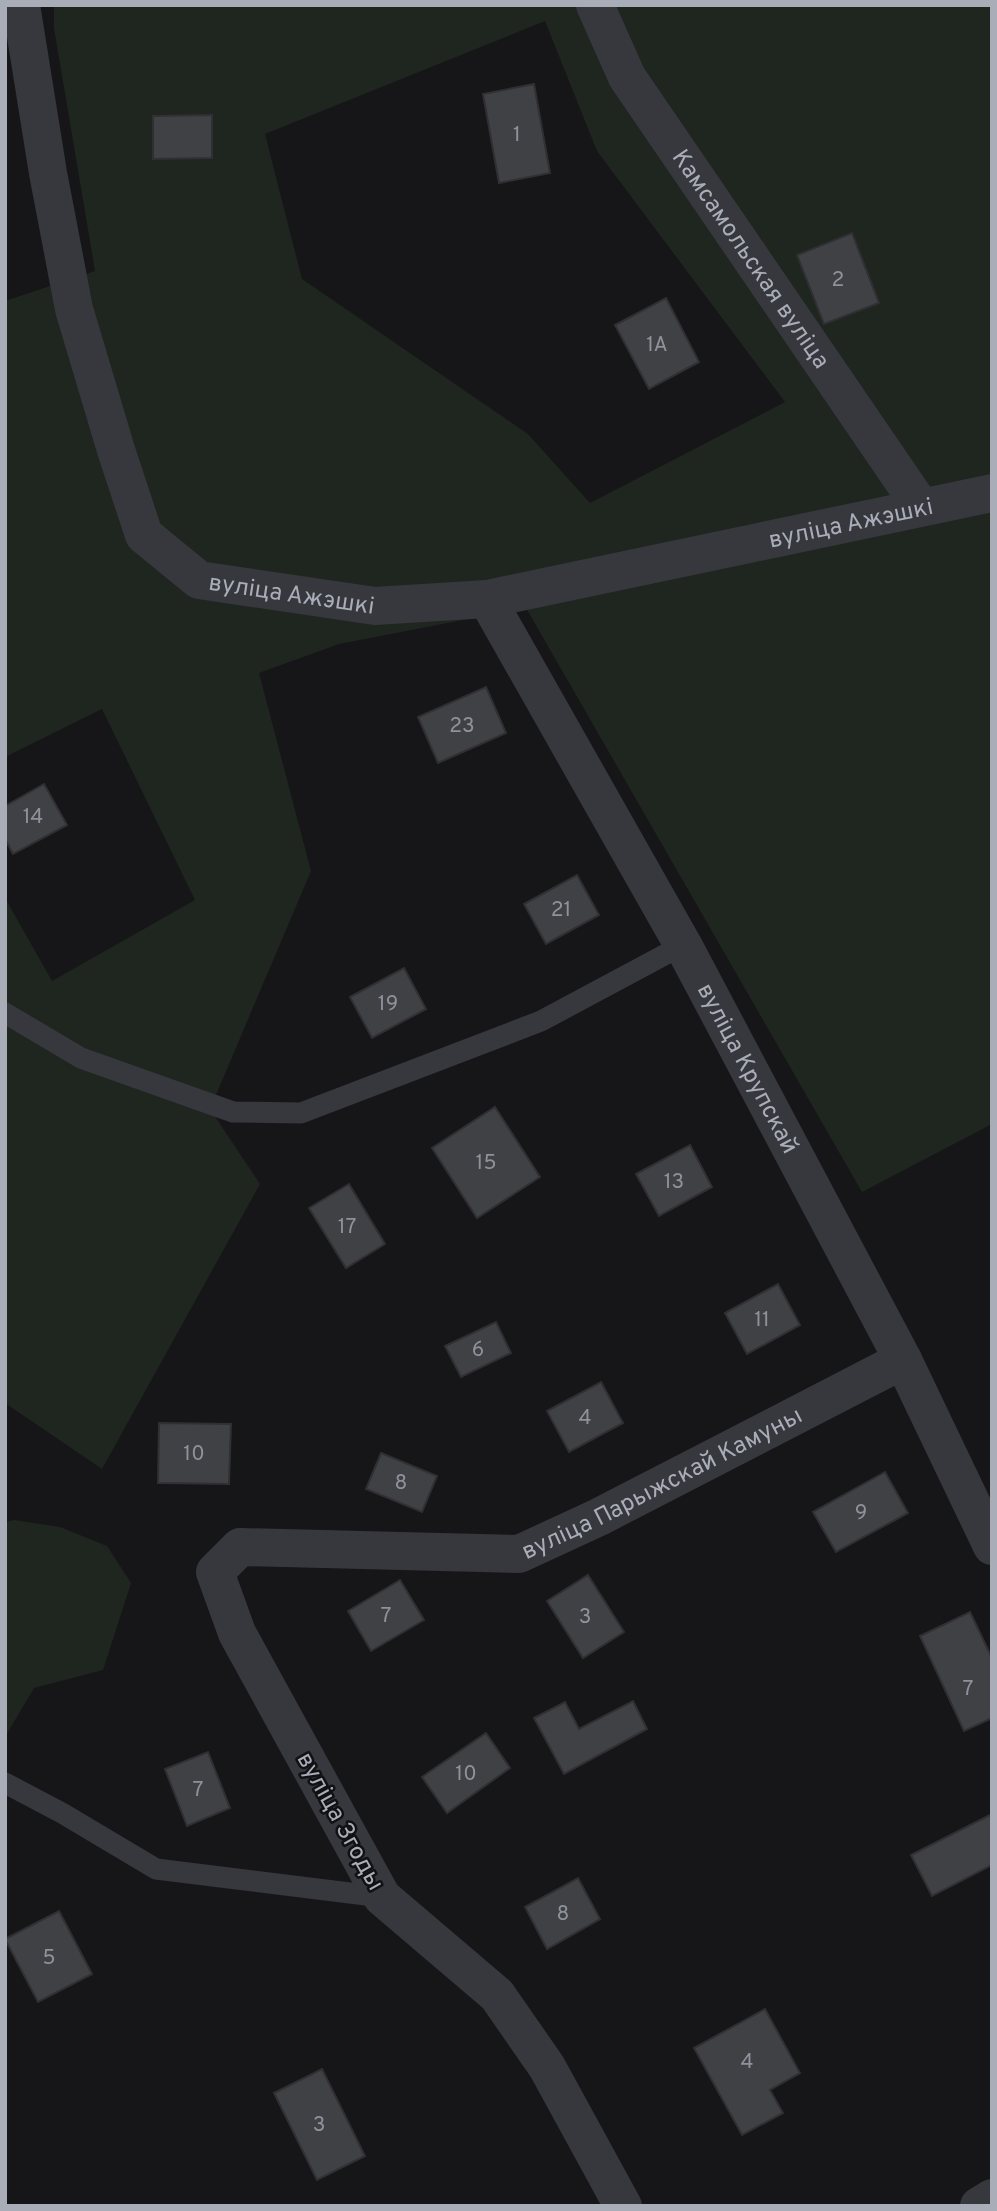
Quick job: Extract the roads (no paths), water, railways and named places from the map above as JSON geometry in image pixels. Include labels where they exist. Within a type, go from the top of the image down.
[{"type":"street","name":"Камсамольская вуліца","points":[[595,5],[627,77],[921,506]]},
{"type":"street","name":"вуліца Ажэшкі","points":[[17,18],[74,309],[144,535],[199,580],[375,606],[487,599],[992,493]]},
{"type":"street","name":"вуліца Крупскай","points":[[487,599],[683,945],[902,1360],[992,1546]]},
{"type":"street","name":"вуліца Парыжскай Камуны","points":[[240,1547],[519,1554],[611,1510],[902,1360]]},
{"type":"street","name":"вуліца Згоды","points":[[240,1547],[215,1573],[237,1633],[382,1897],[497,1995],[547,2067],[623,2206]]},
{"type":"street","points":[[979,2206],[992,2198]]},
{"type":"lane","points":[[5,1013],[81,1058],[233,1112],[301,1113],[541,1021],[683,945]]},
{"type":"lane","points":[[5,1783],[62,1813],[156,1869],[382,1897]]}]
